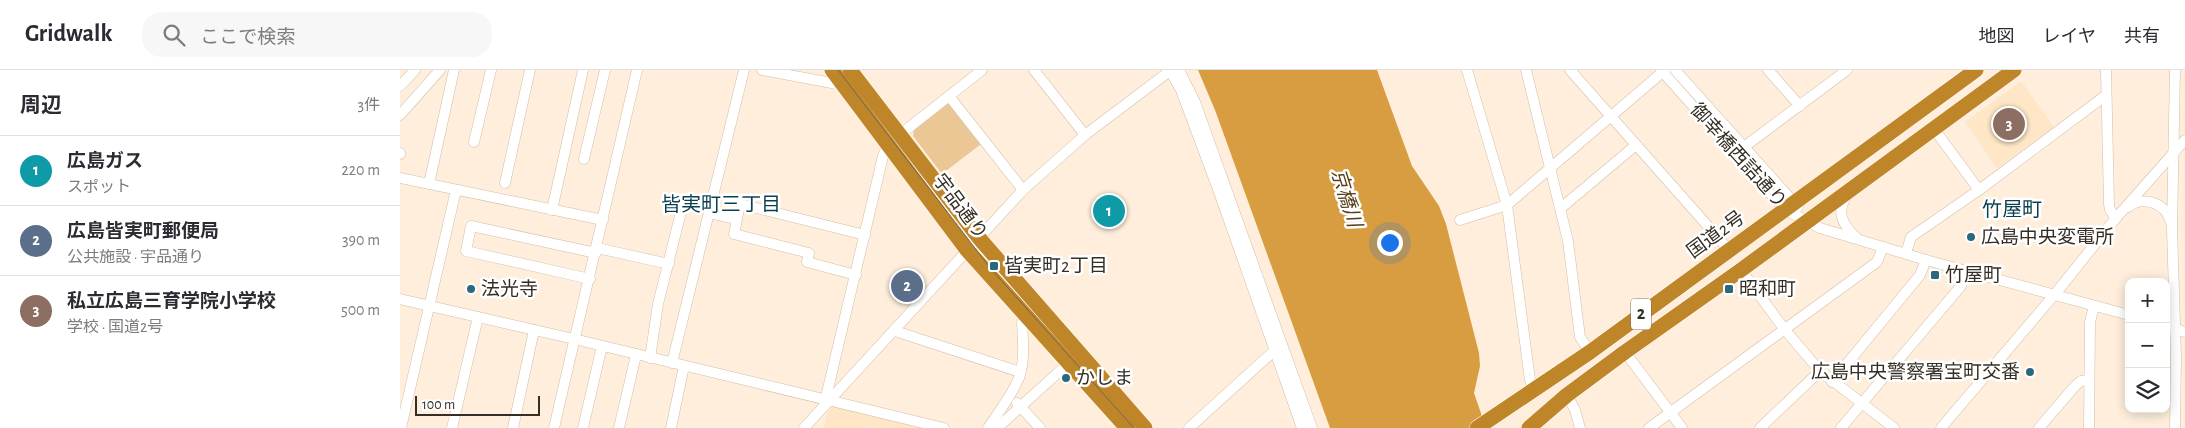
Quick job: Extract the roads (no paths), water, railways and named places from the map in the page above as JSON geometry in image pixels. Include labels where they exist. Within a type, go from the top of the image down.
[{"type":"highway","name":"国道2号","points":[[1481,425],[1590,352],[1976,70]]},
{"type":"highway","name":"2","points":[[1529,428],[1567,395],[1625,352],[1741,270],[2014,70]]},
{"type":"highway","name":"宇品通り","points":[[841,74],[894,140],[979,238],[1127,428]]},
{"type":"highway","name":"宇品通り","points":[[894,140],[967,250],[1028,317],[1074,358],[1145,428]]},
{"type":"street","points":[[400,86],[415,70]]},
{"type":"street","points":[[400,115],[440,70]]},
{"type":"street","points":[[429,184],[454,70]]},
{"type":"street","points":[[474,142],[491,70]]},
{"type":"street","points":[[506,183],[530,70]]},
{"type":"street","points":[[552,210],[583,70]]},
{"type":"street","points":[[584,159],[604,70]]},
{"type":"street","points":[[554,428],[637,70]]},
{"type":"street","points":[[672,363],[744,70]]},
{"type":"street","points":[[762,70],[832,84],[841,74]]},
{"type":"street","points":[[828,400],[827,393],[883,156],[894,140],[982,70]]},
{"type":"street","points":[[1034,70],[1085,135]]},
{"type":"street","points":[[804,428],[814,423],[828,400],[1023,190],[1085,135],[1174,70]]},
{"type":"street","points":[[1174,70],[1302,428]]},
{"type":"street","points":[[1174,70],[1195,102],[1312,428]]},
{"type":"street","points":[[1467,70],[1507,205],[1530,380],[1534,390]]},
{"type":"street","points":[[1526,70],[1568,241],[1580,337],[1590,352]]},
{"type":"street","points":[[1570,70],[1729,250]]},
{"type":"street","name":"御幸橋西詰通り","points":[[1675,70],[1744,147],[1789,205]]},
{"type":"street","points":[[1768,70],[1800,106]]},
{"type":"street","points":[[1744,147],[1847,70]]},
{"type":"street","points":[[2106,70],[2105,96],[2109,204],[2110,210],[2120,214]]},
{"type":"street","points":[[2175,70],[2170,326],[2175,426]]},
{"type":"street","points":[[1460,220],[1507,205],[1663,71]]},
{"type":"street","name":"御幸橋西詰通り","points":[[1663,71],[1789,205],[1820,228],[1926,260],[2125,314]]},
{"type":"street","points":[[949,96],[1023,190]]},
{"type":"street","points":[[1906,253],[1911,237],[1979,190],[2105,96]]},
{"type":"street","points":[[1934,129],[1979,190]]},
{"type":"street","points":[[1940,428],[2055,294],[2120,214],[2185,140]]},
{"type":"street","points":[[1561,208],[1636,145]]},
{"type":"street","points":[[400,178],[603,220]]},
{"type":"street","points":[[1854,187],[1842,203],[1841,212],[1843,223],[1860,239]]},
{"type":"street","points":[[401,428],[456,190]]},
{"type":"street","points":[[2120,214],[2138,202],[2154,202],[2164,208],[2170,218],[2172,229]]},
{"type":"street","points":[[856,275],[807,262],[809,253],[734,234],[740,204],[865,235]]},
{"type":"street","points":[[650,358],[658,304],[682,208]]},
{"type":"street","points":[[709,213],[737,219]]},
{"type":"street","points":[[590,279],[466,251],[471,226],[668,264]]},
{"type":"street","points":[[1649,428],[1877,262],[1882,247]]},
{"type":"street","points":[[1832,382],[1920,275],[1926,260]]},
{"type":"street","points":[[1741,270],[1785,330],[1820,371],[1894,428]]},
{"type":"street","points":[[1842,428],[1961,286],[1966,270]]},
{"type":"street","points":[[400,299],[944,428]]},
{"type":"street","points":[[2089,428],[2090,322],[2094,306]]},
{"type":"street","points":[[452,428],[478,317]]},
{"type":"street","points":[[988,428],[1010,395],[1020,372],[1023,343],[1022,323],[1028,317]]},
{"type":"street","points":[[2170,326],[2185,332]]},
{"type":"street","points":[[895,329],[898,332],[1020,372]]},
{"type":"street","points":[[513,428],[534,330]]},
{"type":"street","points":[[583,428],[602,346]]},
{"type":"street","points":[[1189,428],[1275,350]]},
{"type":"street","points":[[1625,352],[1682,428]]},
{"type":"street","points":[[619,428],[636,355]]},
{"type":"street","points":[[997,428],[1074,358]]},
{"type":"street","points":[[671,428],[684,366]]},
{"type":"street","points":[[1760,428],[1820,371]]},
{"type":"street","points":[[2039,428],[2075,386],[2081,381],[2089,380]]},
{"type":"street","points":[[1010,395],[1040,428]]},
{"type":"street","points":[[1567,395],[1575,410],[1580,428]]},
{"type":"water","name":"京橋川","points":[[1198,70],[1377,70],[1412,166],[1439,206],[1446,224],[1479,353],[1480,366],[1474,393],[1486,428],[1330,428],[1215,110]]},
{"type":"tram line","points":[[838,70],[991,269],[1134,428]]},
{"type":"place","name":"私立広島三育学院小学校","points":[[2009,124]]},
{"type":"place","name":"広島ガス","points":[[1109,211]]},
{"type":"place","name":"広島中央変電所","points":[[1971,237]]},
{"type":"place","name":"皆実町2丁目","points":[[994,266]]},
{"type":"place","name":"竹屋町","points":[[1935,275]]},
{"type":"place","name":"広島皆実町郵便局","points":[[907,286]]},
{"type":"place","name":"法光寺","points":[[471,289]]},
{"type":"place","name":"昭和町","points":[[1729,289]]},
{"type":"place","name":"広島中央警察署宝町交番","points":[[2030,372]]},
{"type":"place","name":"かしま","points":[[1066,378]]},
{"type":"district","name":"皆実町三丁目","points":[[721,205]]},
{"type":"district","name":"竹屋町","points":[[2012,210]]}]
